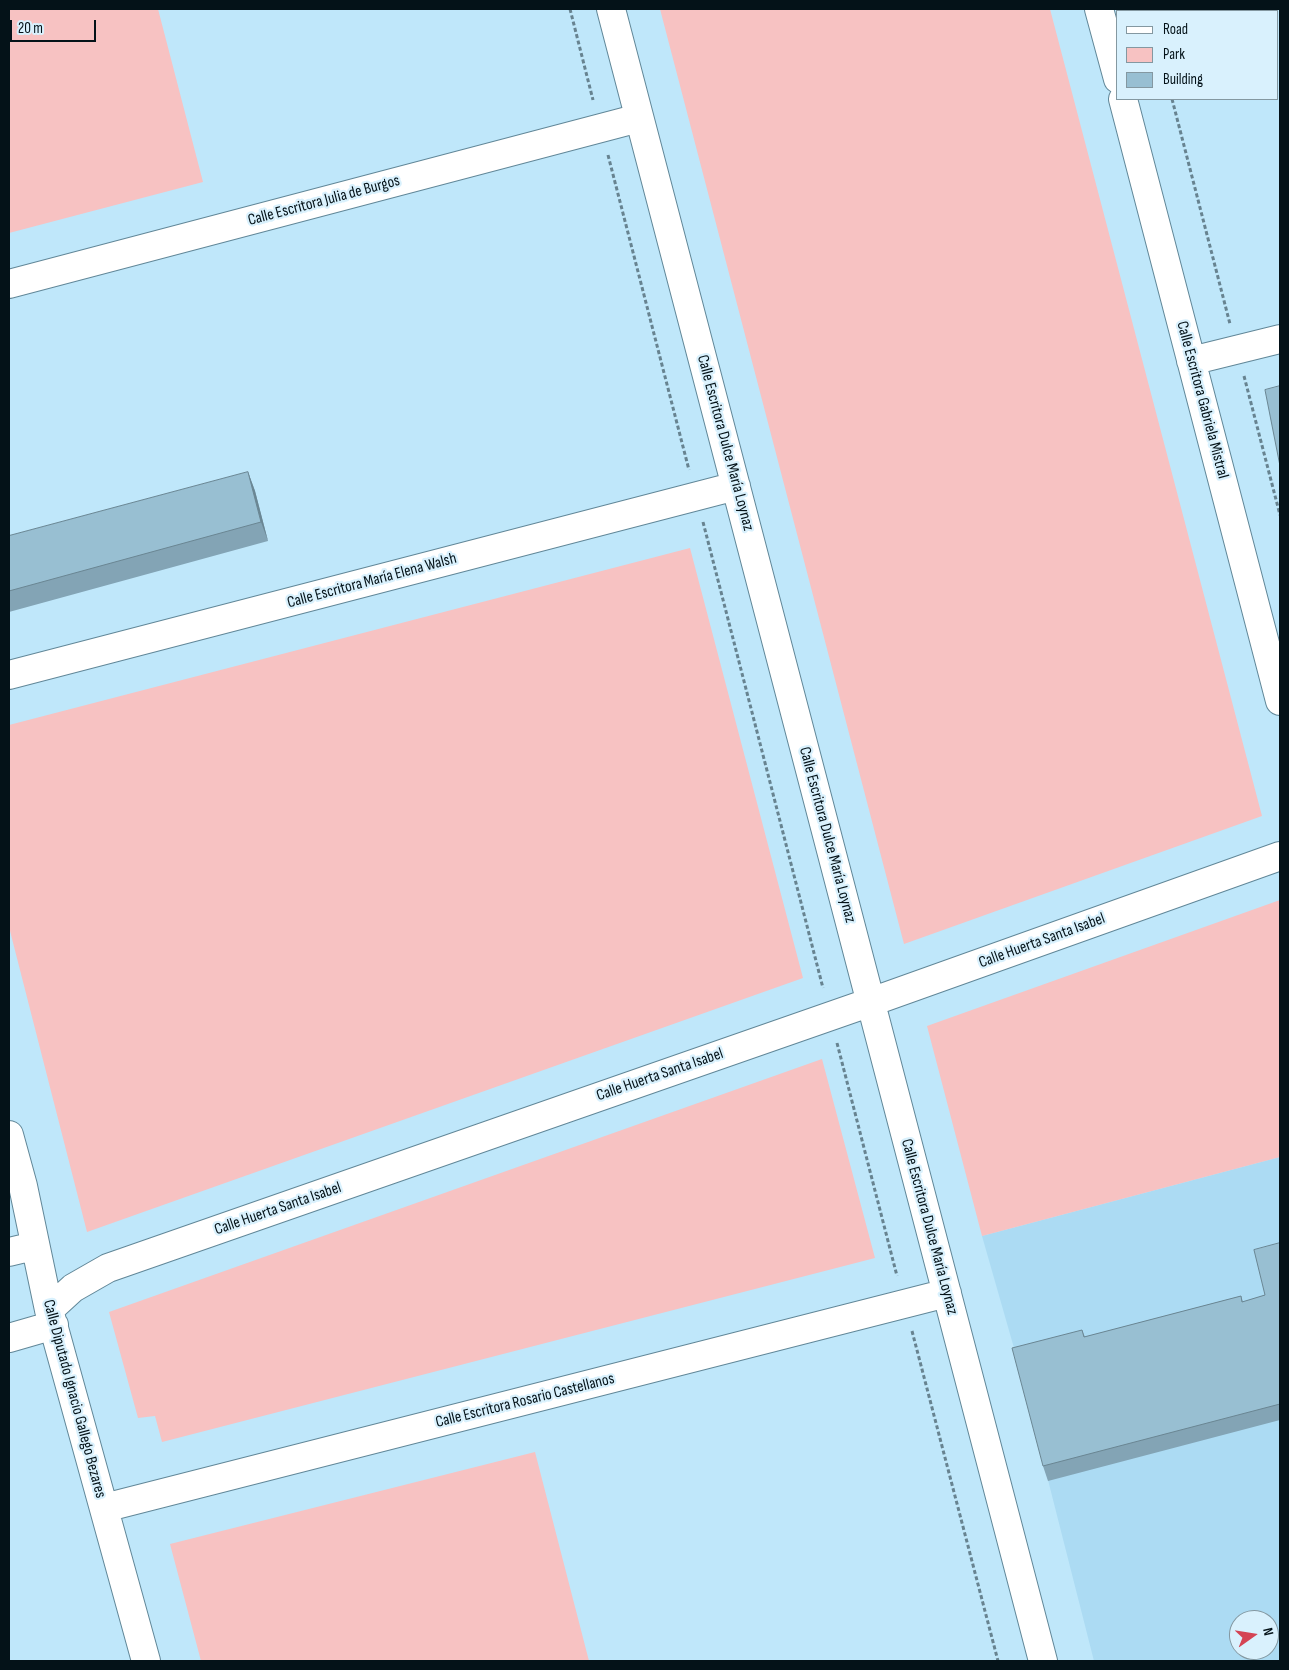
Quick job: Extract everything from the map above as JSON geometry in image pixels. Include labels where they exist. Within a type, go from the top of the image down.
[{"type":"street","name":"Calle Escritora Dulce María Loynaz","points":[[611,9],[947,1293],[1036,1660]]},
{"type":"street","points":[[1099,9],[1116,73]]},
{"type":"street","name":"Calle Escritora Gabriela Mistral","points":[[1123,100],[1280,701]]},
{"type":"street","name":"Calle Escritora Julia de Burgos","points":[[9,284],[639,118]]},
{"type":"street","points":[[1191,361],[1280,338]]},
{"type":"street","name":"Calle Escritora María Elena Walsh","points":[[9,676],[736,486]]},
{"type":"street","name":"Calle Huerta Santa Isabel","points":[[9,1338],[51,1318],[73,1288],[108,1268],[871,1002],[1280,856]]},
{"type":"street","name":"Calle Diputado Ignacio Gallego Bezares","points":[[9,1135],[22,1186],[22,1249],[51,1318],[146,1661]]},
{"type":"street","name":"Calle Escritora Rosario Castellanos","points":[[104,1508],[947,1293]]},
{"type":"path","points":[[570,9],[998,1661]]},
{"type":"path","points":[[1172,100],[1280,515]]},
{"type":"shaded area","points":[[1280,1157],[1280,1661],[1094,1661],[1018,1362],[982,1236]]},
{"type":"green space","points":[[9,9],[158,9],[203,182],[9,233]]},
{"type":"green space","points":[[660,9],[1050,9],[1262,816],[904,944]]},
{"type":"green space","points":[[690,548],[803,978],[87,1232],[9,927],[9,725]]},
{"type":"green space","points":[[1280,900],[1280,1157],[982,1236],[927,1026]]},
{"type":"green space","points":[[822,1059],[875,1258],[162,1442],[155,1416],[138,1418],[109,1312]]},
{"type":"green space","points":[[535,1452],[589,1661],[201,1661],[170,1544]]},
{"type":"building","points":[[1280,386],[1280,466],[1265,390]]},
{"type":"building","points":[[248,472],[261,522],[9,591],[9,536]]},
{"type":"building","points":[[1280,1243],[1280,1404],[1043,1466],[1012,1348],[1082,1330],[1084,1337],[1241,1296],[1242,1302],[1265,1295],[1254,1250]]}]
